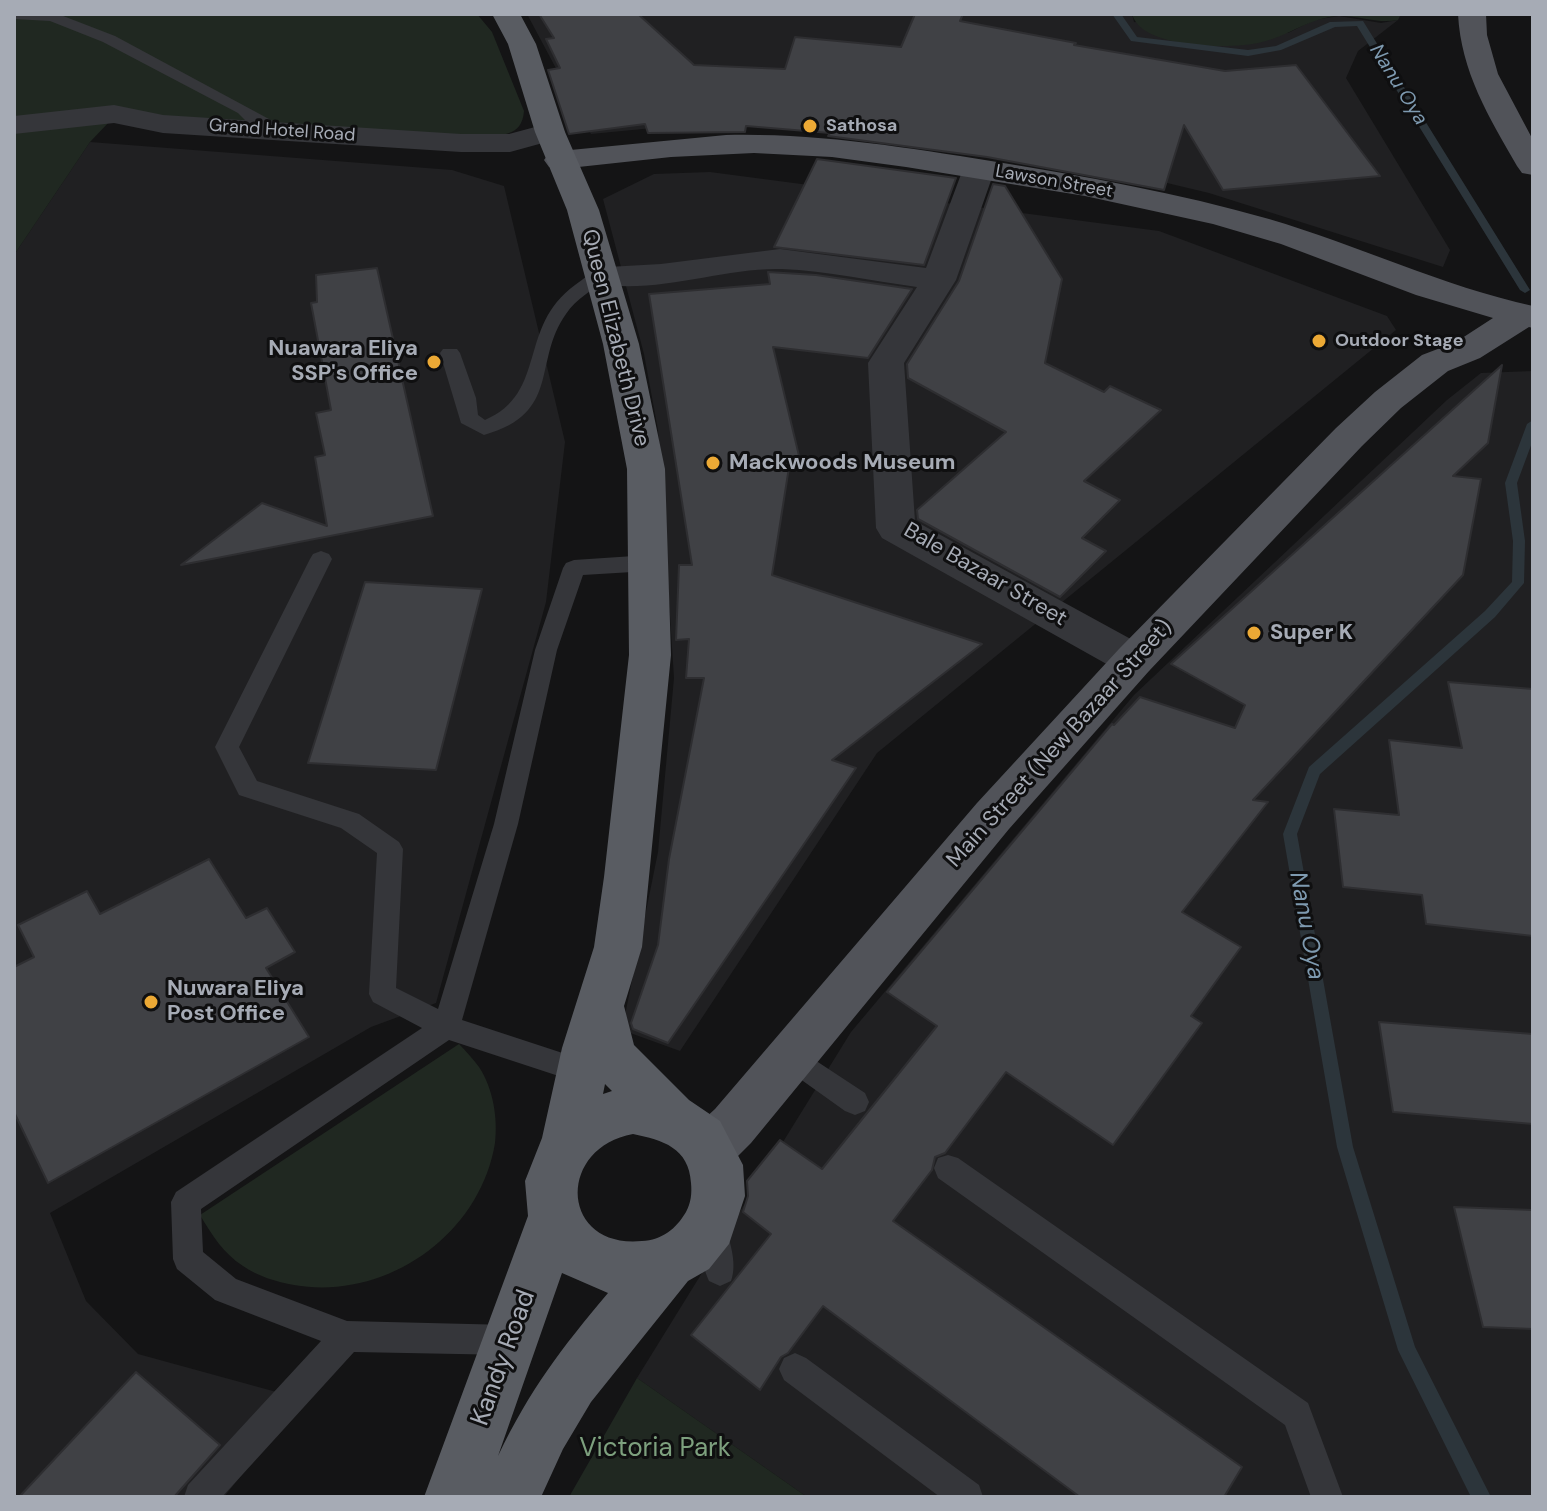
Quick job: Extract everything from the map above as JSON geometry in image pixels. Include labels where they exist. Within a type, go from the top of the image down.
[{"type":"highway","name":"Queen Elizabeth Drive","points":[[506,14],[522,44],[555,146],[583,210],[602,275],[646,469],[650,655],[636,798],[618,947],[567,1143]]},
{"type":"highway","name":"Queen Elizabeth Drive","points":[[601,1009],[608,1048],[616,1061],[669,1114]]},
{"type":"highway","points":[[510,1497],[542,1428],[571,1382],[699,1253],[719,1199],[720,1172],[710,1148],[692,1128],[669,1114],[633,1110],[616,1113],[597,1120],[567,1143],[554,1167],[550,1192],[554,1219],[579,1254],[622,1270],[646,1269],[699,1253]]},
{"type":"highway","name":"Kandy Road","points":[[454,1497],[554,1219]]},
{"type":"main road","points":[[1472,14],[1472,35],[1478,63],[1523,132],[1533,166]]},
{"type":"main road","name":"Lawson Street","points":[[555,146],[780,144],[845,149],[979,169],[1166,203],[1260,227],[1452,296],[1528,316]]},
{"type":"main road","name":"Main Street (New Bazaar Street)","points":[[710,1148],[792,1057],[983,827],[1134,660],[1349,437],[1388,400],[1460,343],[1466,331],[1463,316],[1452,296]]},
{"type":"main road","name":"Main Street (New Bazaar Street)","points":[[1435,363],[1468,350],[1528,316]]},
{"type":"street","name":"Grand Hotel Road","points":[[14,125],[114,114],[163,124],[555,146]]},
{"type":"street","points":[[602,275],[661,274],[780,259],[939,280],[979,169]]},
{"type":"street","name":"Bale Bazaar Street","points":[[939,280],[886,363],[896,528],[1134,660]]},
{"type":"lane","points":[[14,14],[52,17],[109,39],[244,110],[255,120],[285,132]]},
{"type":"lane","points":[[450,353],[466,398],[468,418],[484,428],[503,421],[531,396],[550,324],[568,298],[602,275]]},
{"type":"lane","points":[[321,559],[227,747],[248,788],[350,821],[390,849],[382,994],[446,1027],[583,1072]]},
{"type":"lane","points":[[510,1340],[347,1336],[226,1290],[188,1259],[186,1202],[446,1027],[506,824],[546,650],[574,568],[649,563]]},
{"type":"lane","points":[[792,1057],[855,1102]]},
{"type":"lane","points":[[948,1168],[1297,1414],[1327,1497]]},
{"type":"lane","points":[[200,1497],[347,1336]]},
{"type":"lane","points":[[795,1369],[967,1497]]},
{"type":"shaded area","points":[[527,14],[1132,14],[1134,22],[1288,33],[1314,20],[1339,16],[1381,23],[1398,20],[1358,51],[1346,78],[1450,250],[1443,267],[1209,193],[1100,167],[787,122],[684,125],[591,134]]},
{"type":"shaded area","points":[[90,142],[452,170],[504,186],[565,442],[546,602],[436,1003],[371,1027],[50,1213],[86,1301],[138,1354],[302,1399],[224,1497],[14,1497],[14,255]]},
{"type":"shaded area","points":[[710,172],[1159,231],[1387,316],[1396,330],[877,753],[680,1051],[622,1030],[658,852],[674,678],[658,430],[644,354],[603,199],[654,174]]},
{"type":"shaded area","points":[[1533,371],[1533,1497],[807,1497],[637,1378],[851,1032],[1134,695],[1447,400],[1481,373]]},
{"type":"green space","points":[[14,14],[477,14],[492,32],[524,111],[514,131],[478,136],[135,114],[110,121],[90,142],[14,255]]},
{"type":"green space","points":[[1132,14],[1401,14],[1398,20],[1390,21],[1327,17],[1248,45],[1210,46],[1169,40],[1152,34],[1139,26]]},
{"type":"green space","points":[[459,1044],[479,1067],[488,1084],[496,1133],[486,1176],[470,1206],[449,1233],[423,1254],[394,1271],[362,1282],[328,1287],[294,1285],[267,1278],[243,1266],[224,1249],[200,1215]]},
{"type":"green space","name":"Victoria Park","points":[[637,1378],[807,1497],[569,1497]]},
{"type":"building","points":[[539,14],[638,14],[694,65],[785,69],[795,37],[901,47],[915,14],[963,14],[960,21],[1076,43],[1074,45],[1225,71],[1296,65],[1380,176],[1223,190],[1184,125],[1164,190],[987,157],[828,136],[830,133],[746,126],[745,132],[648,133],[645,124],[569,134],[548,70],[560,68],[546,39],[554,38]]},
{"type":"building","points":[[817,159],[956,178],[924,265],[774,247]]},
{"type":"building","points":[[993,184],[1005,186],[1062,279],[1045,363],[1104,392],[1110,386],[1161,410],[1084,481],[1120,500],[1082,538],[1106,551],[1060,597],[918,519],[917,510],[1006,432],[908,378],[907,364],[959,281]]},
{"type":"building","points":[[377,268],[433,516],[181,565],[262,503],[327,526],[315,457],[325,455],[316,413],[331,410],[311,303],[317,302],[316,275]]},
{"type":"building","points":[[768,272],[816,275],[912,289],[868,358],[773,347],[800,460],[790,461],[772,575],[982,644],[832,760],[856,768],[668,1043],[633,1029],[631,1023],[658,945],[669,859],[704,678],[686,678],[689,639],[676,640],[679,565],[692,565],[649,294],[770,284]]},
{"type":"building","points":[[1502,365],[1488,443],[1453,476],[1481,479],[1463,575],[1253,800],[1268,802],[1182,912],[1241,947],[1191,1016],[1202,1023],[1113,1145],[1006,1072],[945,1153],[935,1157],[932,1170],[893,1221],[1242,1467],[1224,1497],[1080,1497],[823,1306],[788,1353],[781,1357],[760,1390],[691,1335],[771,1234],[743,1212],[748,1196],[747,1181],[780,1140],[822,1169],[937,1026],[887,992],[1112,724],[1140,697],[1235,728],[1245,705],[1171,664]]},
{"type":"building","points":[[365,582],[482,589],[436,770],[308,763]]},
{"type":"building","points":[[1448,682],[1533,689],[1533,936],[1426,924],[1422,895],[1343,887],[1334,809],[1399,815],[1389,740],[1462,748]]},
{"type":"building","name":"Nuwara Eliya Post Office","points":[[209,859],[246,918],[267,908],[295,952],[266,968],[309,1037],[48,1183],[14,1112],[14,967],[34,957],[18,925],[87,891],[100,914]]},
{"type":"building","points":[[1379,1022],[1533,1034],[1533,1124],[1393,1112]]},
{"type":"building","points":[[1454,1207],[1533,1210],[1533,1329],[1483,1327]]},
{"type":"building","points":[[136,1372],[220,1445],[174,1497],[19,1497]]},
{"type":"waterway","name":"Nanu Oya","points":[[1116,14],[1134,39],[1248,53],[1278,48],[1333,24],[1360,23],[1525,290]]},
{"type":"waterway","name":"Nanu Oya","points":[[1481,1497],[1407,1350],[1345,1147],[1290,834],[1314,771],[1490,614],[1518,583],[1519,541],[1511,483],[1533,424]]},
{"type":"place","name":"Sathosa","points":[[810,126]]},
{"type":"place","name":"Outdoor Stage","points":[[1319,341]]},
{"type":"place","name":"Nuawara Eliya SSP's Office","points":[[434,362]]},
{"type":"place","name":"Mackwoods Museum","points":[[713,463]]},
{"type":"place","name":"Super K","points":[[1254,633]]},
{"type":"place","name":"Nuwara Eliya Post Office","points":[[151,1002]]}]
